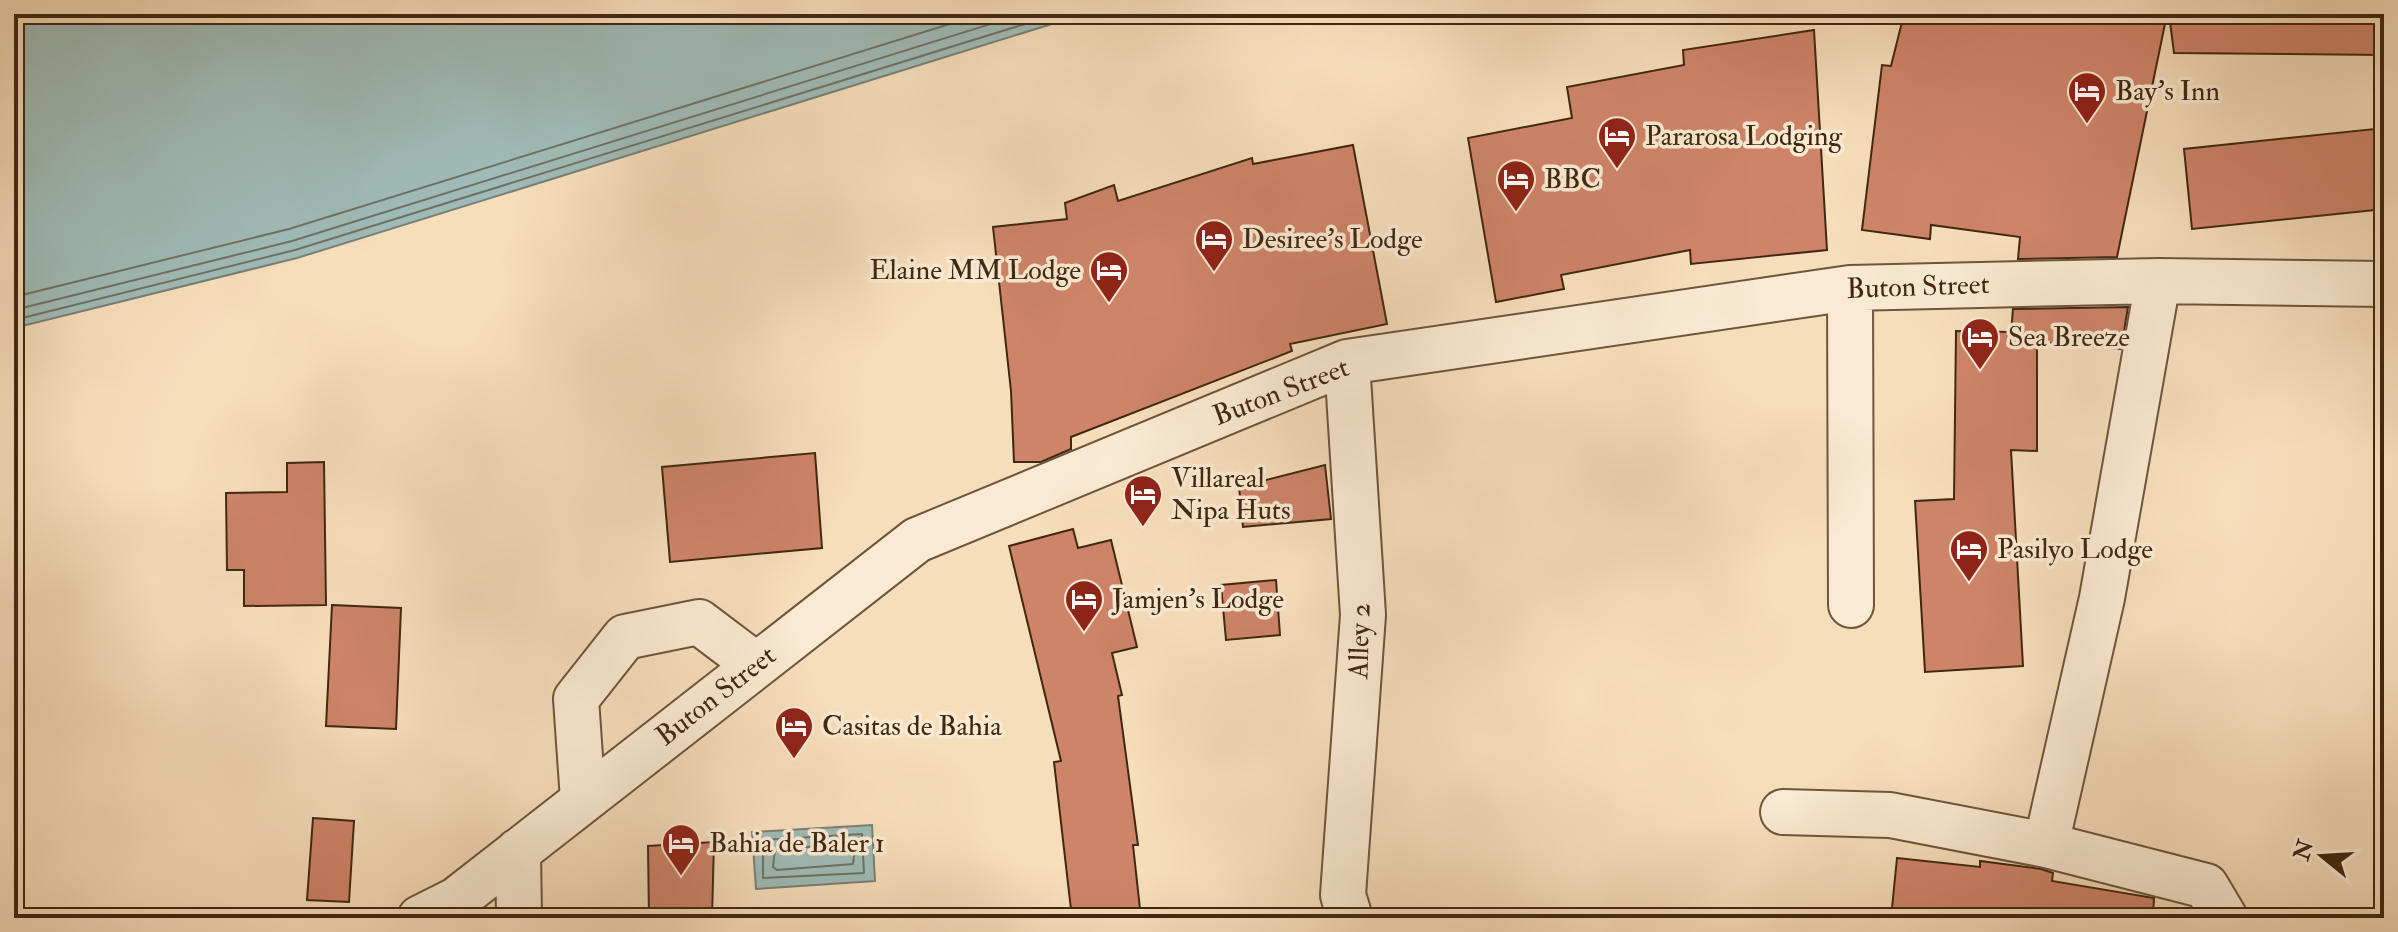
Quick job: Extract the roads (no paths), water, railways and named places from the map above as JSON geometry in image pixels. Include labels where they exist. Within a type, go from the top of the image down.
[{"type":"street","name":"Buton Street","points":[[444,912],[917,540],[1347,362],[1850,288],[2158,281],[2384,284]]},
{"type":"street","points":[[2046,845],[2102,598],[2158,281]]},
{"type":"street","points":[[1850,288],[1851,605]]},
{"type":"street","name":"Alley 2","points":[[1347,362],[1363,615],[1343,895],[1350,918]]},
{"type":"street","points":[[583,800],[576,699],[625,637],[699,622],[756,665]]},
{"type":"street","points":[[1783,812],[1890,815],[2046,845],[2206,886],[2225,918]]},
{"type":"street","points":[[518,851],[519,918]]},
{"type":"water","points":[[14,14],[1084,14],[297,258],[14,328]]},
{"type":"water","points":[[872,825],[875,881],[756,889],[752,832]]},
{"type":"place","name":"Bay's Inn","points":[[2087,125]]},
{"type":"place","name":"Pararosa Lodging","points":[[1617,170]]},
{"type":"place","name":"BBC","points":[[1516,213]]},
{"type":"place","name":"Desiree's Lodge","points":[[1214,273]]},
{"type":"place","name":"Elaine MM Lodge","points":[[1109,304]]},
{"type":"place","name":"Sea Breeze","points":[[1980,371]]},
{"type":"place","name":"Villareal Nipa Huts","points":[[1143,528]]},
{"type":"place","name":"Pasilyo Lodge","points":[[1969,583]]},
{"type":"place","name":"Jamjen's Lodge","points":[[1084,633]]},
{"type":"place","name":"Casitas de Bahia","points":[[794,760]]},
{"type":"place","name":"Bahia de Baler 1","points":[[681,877]]}]
